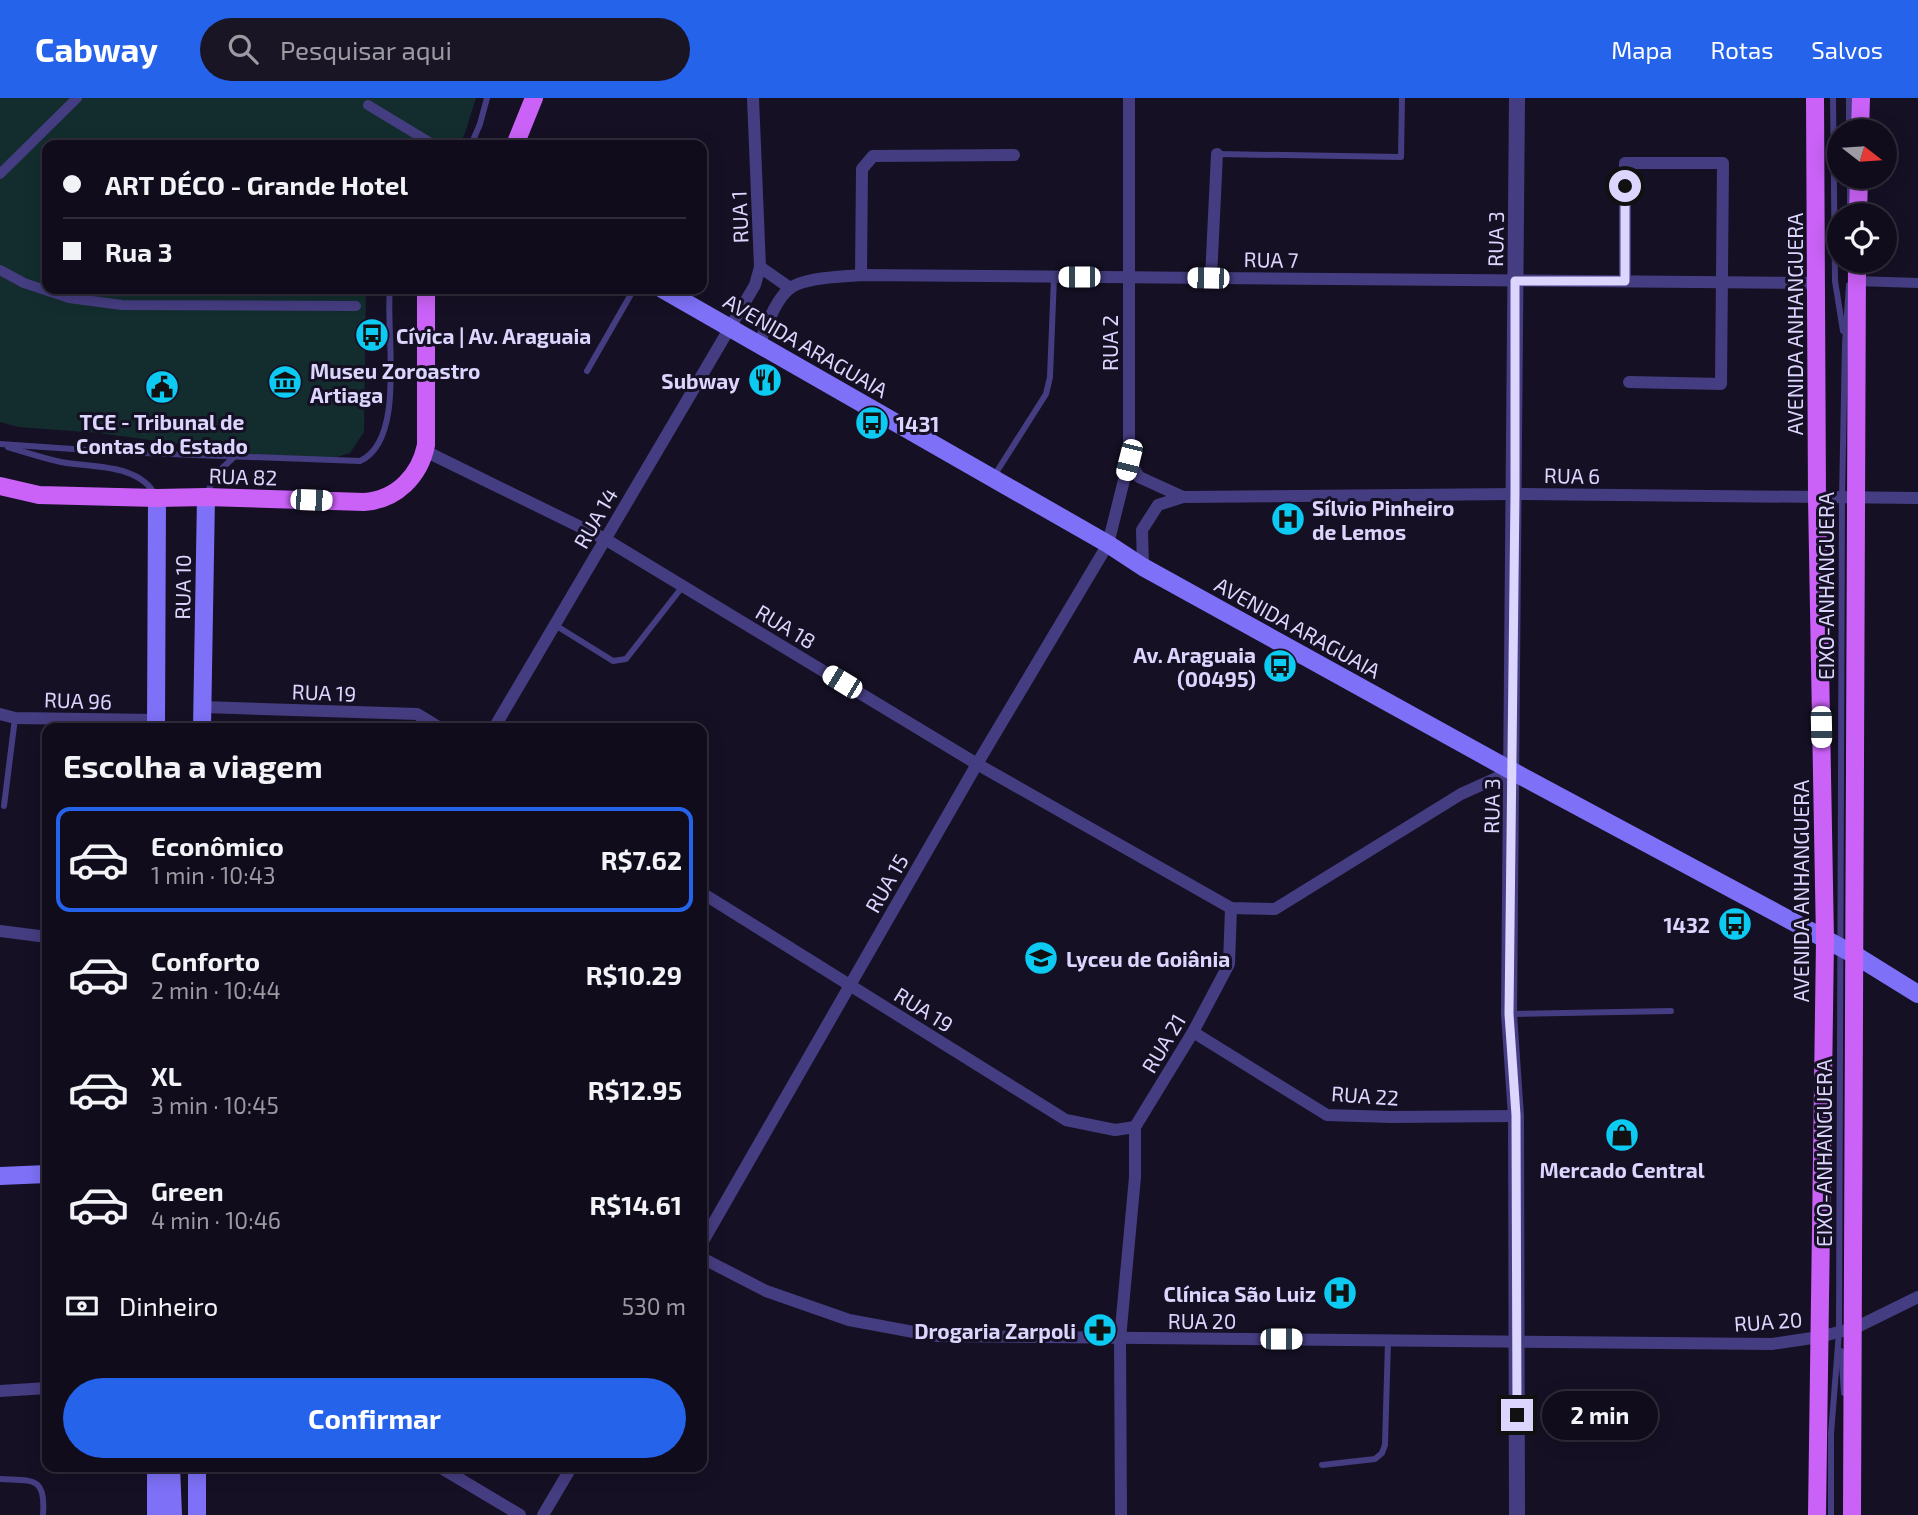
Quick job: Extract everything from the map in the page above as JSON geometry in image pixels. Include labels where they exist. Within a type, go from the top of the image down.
[{"type":"main road","points":[[517,140],[534,98]]},
{"type":"main road","name":"AVENIDA ANHANGUERA","points":[[1815,98],[1817,498],[1825,940],[1816,1515]]},
{"type":"main road","points":[[1860,119],[1861,98]]},
{"type":"main road","points":[[1852,1515],[1847,1330],[1849,498],[1856,273]]},
{"type":"main road","name":"RUA 82","points":[[0,486],[39,495],[373,502],[386,498],[404,485],[419,466],[425,452],[428,429],[426,294]]},
{"type":"main road","name":"AVENIDA ARAGUAIA","points":[[671,294],[1108,544],[1143,567],[1512,771],[1849,952],[1918,994]]},
{"type":"main road","name":"RUA 10","points":[[202,723],[206,497]]},
{"type":"main road","name":"RUA 10","points":[[157,498],[157,723]]},
{"type":"main road","points":[[0,1175],[42,1174]]},
{"type":"main road","points":[[156,1472],[156,1515]]},
{"type":"main road","points":[[170,1472],[173,1515]]},
{"type":"main road","points":[[197,1472],[197,1515]]},
{"type":"street","points":[[0,174],[78,98]]},
{"type":"street","name":"RUA 1","points":[[729,327],[755,285],[760,267],[753,98]]},
{"type":"street","name":"RUA 2","points":[[1108,544],[1129,460],[1129,98]]},
{"type":"street","name":"RUA 3","points":[[1517,98],[1509,1014],[1516,1115],[1517,1515]]},
{"type":"street","points":[[368,106],[426,140]]},
{"type":"street","points":[[1211,278],[1217,154]]},
{"type":"street","points":[[861,275],[862,169],[873,156],[1014,155]]},
{"type":"street","points":[[1625,281],[1625,163],[1723,163],[1721,384],[1629,382]]},
{"type":"street","points":[[759,344],[774,310],[790,288],[760,267]]},
{"type":"street","points":[[0,270],[42,289]]},
{"type":"street","name":"RUA 7","points":[[790,288],[812,280],[861,275],[1817,283]]},
{"type":"street","points":[[1856,281],[1918,283]]},
{"type":"street","points":[[57,294],[69,298],[122,304],[356,306]]},
{"type":"street","name":"RUA 14","points":[[497,723],[729,327]]},
{"type":"street","name":"RUA 18","points":[[425,452],[605,539],[977,764],[1231,908]]},
{"type":"street","name":"RUA 6","points":[[1129,460],[1139,477],[1183,497]]},
{"type":"street","name":"RUA 6","points":[[1143,567],[1142,530],[1158,505],[1183,497],[1515,494],[1918,498]]},
{"type":"street","name":"RUA 15","points":[[707,1234],[977,764],[1108,544]]},
{"type":"street","name":"RUA 19","points":[[203,706],[417,714],[431,723]]},
{"type":"street","name":"RUA 96","points":[[0,714],[15,718],[116,723]]},
{"type":"street","points":[[1231,908],[1275,909],[1461,794],[1512,771]]},
{"type":"street","name":"RUA 19","points":[[707,896],[1066,1120],[1115,1130],[1135,1127]]},
{"type":"street","name":"RUA 21","points":[[1135,1127],[1193,1032],[1229,964],[1231,908]]},
{"type":"street","points":[[0,930],[42,936]]},
{"type":"street","name":"RUA 22","points":[[1193,1032],[1327,1115],[1516,1115]]},
{"type":"street","points":[[1121,1515],[1120,1339],[1135,1177],[1135,1127]]},
{"type":"street","name":"RUA 20","points":[[707,1261],[766,1291],[861,1322],[935,1336],[1772,1344],[1847,1330],[1918,1297]]},
{"type":"street","points":[[0,1391],[42,1388]]},
{"type":"street","points":[[448,1472],[520,1515]]},
{"type":"street","points":[[543,1515],[568,1472]]},
{"type":"lane","points":[[473,140],[486,98]]},
{"type":"lane","points":[[1217,154],[1401,157],[1402,98]]},
{"type":"lane","name":"EIXO-ANHANGUERA","points":[[1833,98],[1835,281],[1845,344]]},
{"type":"lane","points":[[1849,98],[1849,119]]},
{"type":"lane","name":"EIXO-ANHANGUERA","points":[[1849,273],[1845,344],[1849,498]]},
{"type":"lane","points":[[993,478],[1046,394],[1050,377],[1054,277]]},
{"type":"lane","name":"RUA 82","points":[[0,445],[336,462],[368,458],[376,449],[391,398],[390,294]]},
{"type":"lane","points":[[587,371],[631,294]]},
{"type":"lane","name":"RUA 82","points":[[0,445],[61,462],[121,471],[145,482],[157,498]]},
{"type":"lane","name":"RUA 10","points":[[206,497],[217,472],[234,457]]},
{"type":"lane","points":[[555,625],[613,661],[621,662],[683,586]]},
{"type":"lane","points":[[4,806],[15,718]]},
{"type":"lane","points":[[1509,1014],[1671,1011]]},
{"type":"lane","points":[[1831,1515],[1831,1434],[1847,1330]]},
{"type":"lane","points":[[1845,1515],[1847,1330]]},
{"type":"lane","points":[[1322,1465],[1375,1459],[1382,1453],[1385,1445],[1388,1339]]},
{"type":"lane","points":[[0,1479],[31,1481],[39,1485],[44,1494],[43,1515]]},
{"type":"green space","points":[[0,98],[476,98],[460,140],[42,140],[42,294],[366,294],[364,432],[350,453],[337,457],[234,457],[208,448],[99,433],[18,427],[0,422]]},
{"type":"place","name":"Cívica | Av. Araguaia","points":[[372,335]]},
{"type":"place","name":"Subway","points":[[765,380]]},
{"type":"place","name":"Museu Zoroastro Artiaga","points":[[285,382]]},
{"type":"place","name":"TCE - Tribunal de Contas do Estado","points":[[162,387]]},
{"type":"place","name":"1431","points":[[872,423]]},
{"type":"place","name":"Sílvio Pinheiro de Lemos","points":[[1288,519]]},
{"type":"place","name":"Av. Araguaia (00495)","points":[[1280,666]]},
{"type":"place","name":"1432","points":[[1735,924]]},
{"type":"place","name":"Lyceu de Goiânia","points":[[1041,958]]},
{"type":"place","name":"Mercado Central","points":[[1622,1135]]},
{"type":"place","name":"Clínica São Luiz","points":[[1340,1293]]},
{"type":"place","name":"Drogaria Zarpoli","points":[[1100,1330]]},
{"type":"route","points":[[1517,1415],[1516,1115],[1509,1014],[1515,281],[1625,281],[1625,186]]}]
